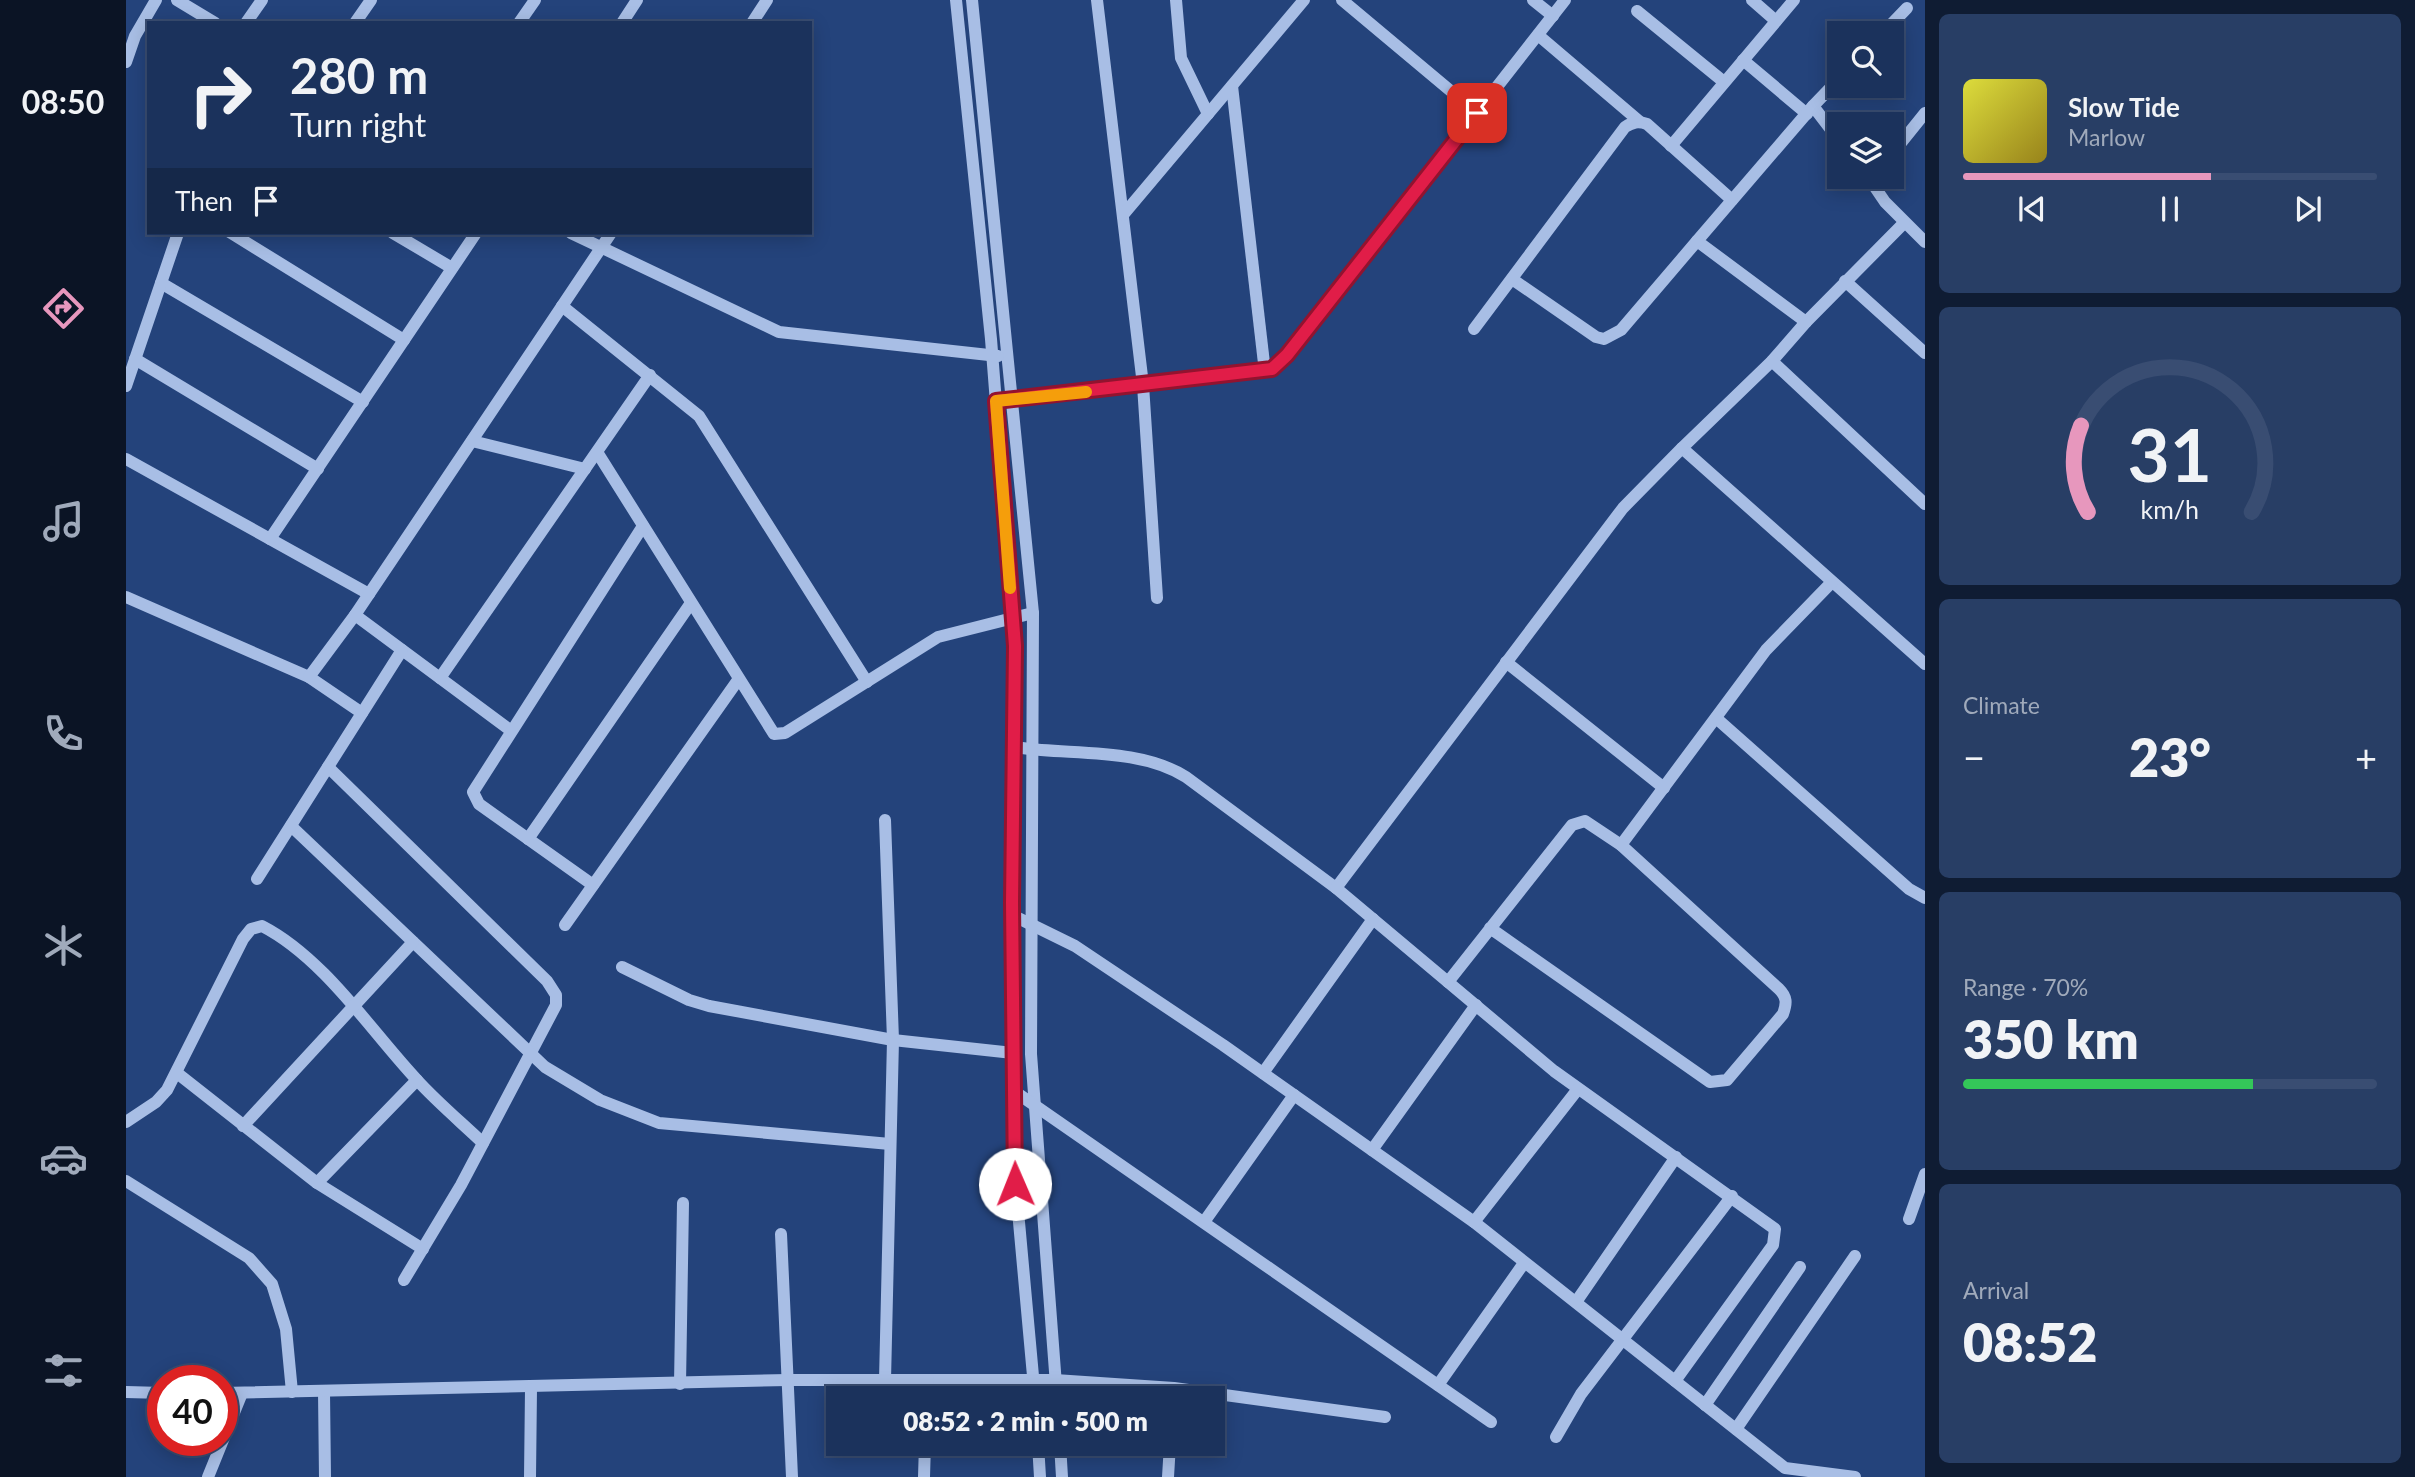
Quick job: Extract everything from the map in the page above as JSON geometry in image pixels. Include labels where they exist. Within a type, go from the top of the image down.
[{"type":"street","points":[[126,62],[131,34],[156,0]]},
{"type":"street","points":[[177,0],[212,21]]},
{"type":"street","points":[[247,21],[262,0]]},
{"type":"street","points":[[356,21],[370,0]]},
{"type":"street","points":[[520,21],[535,0]]},
{"type":"street","points":[[623,21],[638,0]]},
{"type":"street","points":[[753,21],[767,0]]},
{"type":"street","points":[[956,0],[992,357],[1015,646],[1012,915],[1015,1184],[1034,1386]]},
{"type":"street","points":[[972,0],[1033,618],[1030,750],[1033,923],[1031,1054],[1056,1386]]},
{"type":"street","points":[[1097,0],[1143,385],[1157,598]]},
{"type":"street","points":[[1123,215],[1304,0]]},
{"type":"street","points":[[1342,0],[1477,113]]},
{"type":"street","points":[[1533,0],[1553,16]]},
{"type":"street","points":[[996,401],[1265,372],[1272,369],[1287,355],[1565,0]]},
{"type":"street","points":[[1752,0],[1776,21]]},
{"type":"street","points":[[1671,146],[1794,0]]},
{"type":"street","points":[[1177,1],[1181,58],[1208,114]]},
{"type":"street","points":[[1895,21],[1907,8]]},
{"type":"street","points":[[1637,11],[1724,82]]},
{"type":"street","points":[[1538,35],[1732,200]]},
{"type":"street","points":[[1743,60],[1810,110],[1827,128]]},
{"type":"street","points":[[1231,86],[1265,372]]},
{"type":"street","points":[[1511,279],[1596,337],[1604,339],[1621,330],[1827,92]]},
{"type":"street","points":[[1904,139],[1925,113]]},
{"type":"street","points":[[1474,329],[1625,127],[1639,121]]},
{"type":"street","points":[[1877,189],[1885,202],[1925,242]]},
{"type":"street","points":[[1336,888],[1623,508],[1772,361],[1845,281],[1904,223]]},
{"type":"street","points":[[126,386],[177,235]]},
{"type":"street","points":[[234,235],[404,340]]},
{"type":"street","points":[[396,235],[452,268]]},
{"type":"street","points":[[270,539],[475,235]]},
{"type":"street","points":[[575,235],[779,332],[992,357],[1009,355]]},
{"type":"street","points":[[309,677],[355,615],[610,235]]},
{"type":"street","points":[[1697,241],[1806,322]]},
{"type":"street","points":[[1845,281],[1925,353]]},
{"type":"street","points":[[161,283],[363,402]]},
{"type":"street","points":[[562,306],[699,415],[867,682]]},
{"type":"street","points":[[135,359],[317,469]]},
{"type":"street","points":[[1772,361],[1925,504]]},
{"type":"street","points":[[440,678],[650,374]]},
{"type":"street","points":[[472,440],[585,469]]},
{"type":"street","points":[[1682,448],[1925,664]]},
{"type":"street","points":[[597,452],[770,731],[779,735],[947,633],[1033,618]]},
{"type":"street","points":[[126,459],[369,594]]},
{"type":"street","points":[[593,885],[479,804],[473,792],[510,730],[643,526]]},
{"type":"street","points":[[1621,845],[1772,642],[1832,582]]},
{"type":"street","points":[[126,597],[309,677],[362,713]]},
{"type":"street","points":[[528,839],[691,603]]},
{"type":"street","points":[[355,615],[510,730]]},
{"type":"street","points":[[257,878],[402,650]]},
{"type":"street","points":[[1506,662],[1664,788]]},
{"type":"street","points":[[565,925],[738,680]]},
{"type":"street","points":[[1716,718],[1909,889],[1925,898]]},
{"type":"street","points":[[1014,747],[1129,758],[1176,771],[1336,888],[1578,1089],[1769,1222],[1775,1229],[1776,1237],[1675,1381]]},
{"type":"street","points":[[328,767],[552,988],[556,995],[556,1005],[532,1054],[404,1280]]},
{"type":"street","points":[[885,820],[893,1040],[885,1380]]},
{"type":"street","points":[[1448,982],[1490,928],[1578,821],[1592,825],[1621,845],[1785,995],[1787,1004],[1783,1014],[1727,1080],[1719,1083],[1701,1079],[1490,928]]},
{"type":"street","points":[[291,826],[545,1067],[600,1100],[659,1123],[890,1144]]},
{"type":"street","points":[[1012,915],[1075,946],[1263,1073],[1474,1222],[1785,1468],[1855,1477]]},
{"type":"street","points":[[1263,1073],[1373,919]]},
{"type":"street","points":[[126,1122],[156,1102],[177,1073],[243,939],[251,929],[262,926],[279,935],[355,1005],[417,1080],[483,1143]]},
{"type":"street","points":[[243,1126],[413,942]]},
{"type":"street","points":[[622,967],[699,1004],[893,1040],[1013,1053]]},
{"type":"street","points":[[1372,1150],[1476,1005]]},
{"type":"street","points":[[177,1073],[317,1183],[423,1249]]},
{"type":"street","points":[[317,1183],[417,1080]]},
{"type":"street","points":[[1474,1222],[1578,1089]]},
{"type":"street","points":[[1014,1091],[1491,1422]]},
{"type":"street","points":[[1204,1222],[1294,1095]]},
{"type":"street","points":[[1576,1302],[1676,1157]]},
{"type":"street","points":[[1909,1219],[1925,1174]]},
{"type":"street","points":[[126,1181],[249,1258],[272,1284],[286,1329],[292,1392]]},
{"type":"street","points":[[1556,1437],[1581,1394],[1732,1196]]},
{"type":"street","points":[[680,1384],[682,1203]]},
{"type":"street","points":[[781,1234],[792,1477]]},
{"type":"street","points":[[1736,1429],[1855,1256]]},
{"type":"street","points":[[1438,1385],[1524,1263]]},
{"type":"street","points":[[1705,1405],[1800,1267]]},
{"type":"street","points":[[238,1393],[531,1389],[788,1380],[1055,1380],[1110,1386]]},
{"type":"street","points":[[928,1380],[928,1386]]},
{"type":"street","points":[[530,1477],[531,1389]]},
{"type":"street","points":[[324,1392],[325,1477]]},
{"type":"street","points":[[126,1393],[147,1393]]},
{"type":"street","points":[[208,1477],[242,1393]]},
{"type":"street","points":[[1225,1399],[1385,1417]]},
{"type":"street","points":[[924,1477],[925,1456]]},
{"type":"street","points":[[1039,1456],[1040,1477]]},
{"type":"street","points":[[1061,1456],[1062,1477]]},
{"type":"street","points":[[1168,1477],[1169,1456]]},
{"type":"slow traffic","points":[[1010,588],[996,401],[1086,392]]},
{"type":"route","points":[[1015,1184],[1012,903],[1015,646],[996,401],[1265,372],[1272,369],[1287,355],[1477,113]]}]
